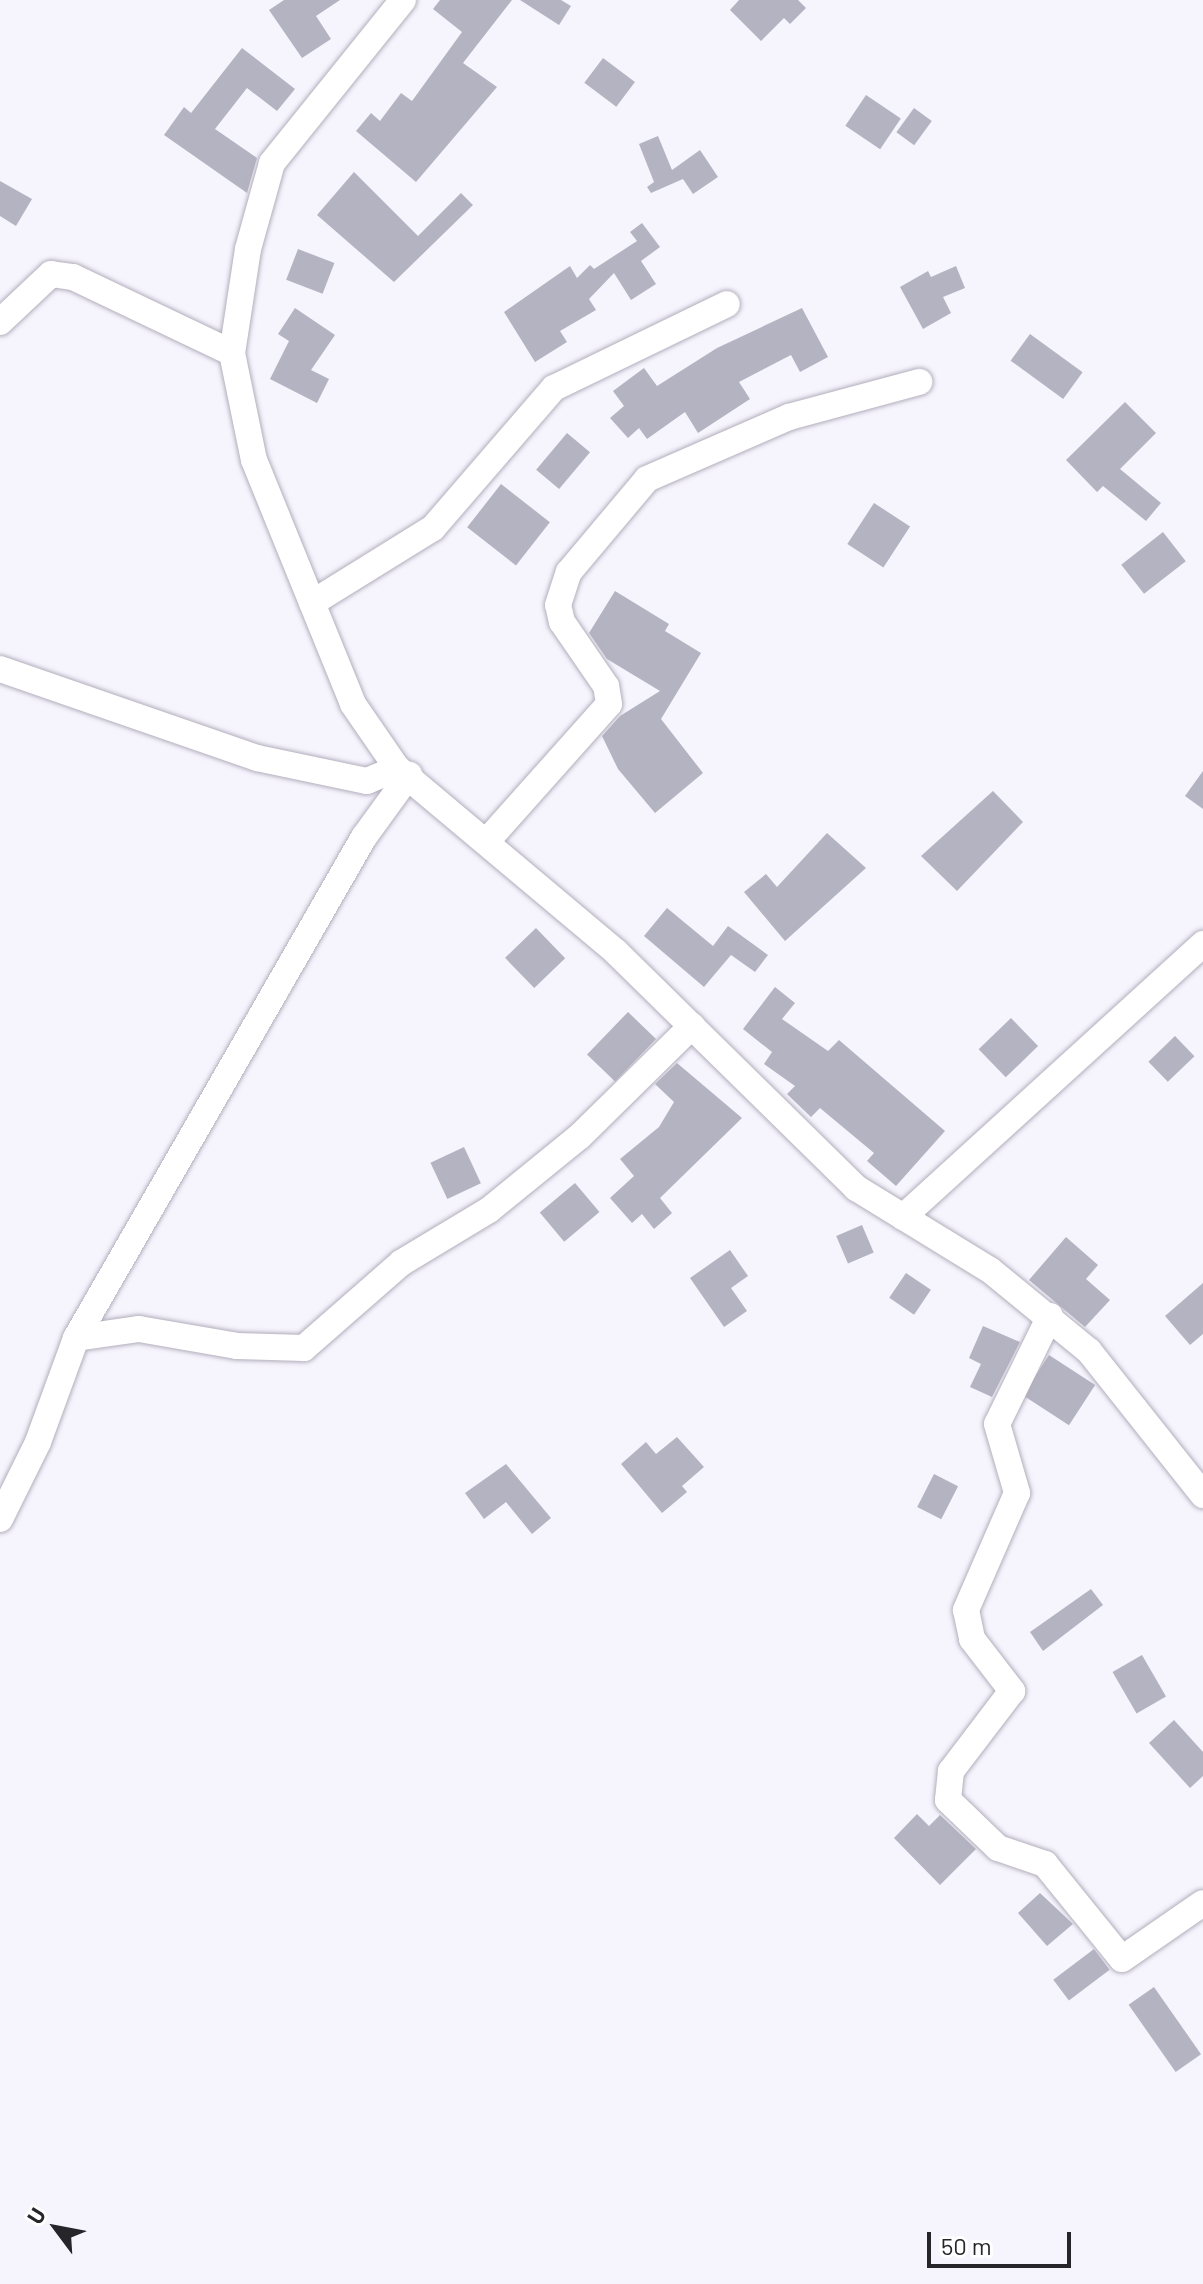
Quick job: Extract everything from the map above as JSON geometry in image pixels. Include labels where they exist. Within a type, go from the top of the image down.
[{"type":"street","points":[[403,0],[272,163],[248,249],[232,353],[254,460],[353,704],[403,771],[487,841],[692,1026],[856,1188],[1050,1316],[1089,1351],[1203,1495]]},
{"type":"street","points":[[0,322],[35,283],[62,275],[232,353]]},
{"type":"street","points":[[312,603],[433,528],[554,388],[727,304]]},
{"type":"street","points":[[487,841],[609,704],[606,686],[562,622],[558,605],[569,572],[647,479],[789,417],[919,382]]},
{"type":"street","points":[[0,669],[102,699],[257,758],[367,781],[403,771]]},
{"type":"street","points":[[0,1519],[38,1442],[76,1338],[403,771]]},
{"type":"street","points":[[903,1217],[1203,944]]},
{"type":"street","points":[[76,1338],[166,1331],[237,1346],[304,1348],[401,1263],[489,1210],[580,1136],[692,1026]]},
{"type":"street","points":[[1050,1316],[997,1424],[1017,1493],[966,1610],[972,1639],[1012,1691],[951,1771],[948,1800],[998,1848],[1045,1864],[1122,1959],[1203,1903]]},
{"type":"building","points":[[284,0],[340,0],[316,16],[331,39],[302,58],[269,10]]},
{"type":"building","points":[[440,0],[512,0],[463,63],[497,87],[416,182],[356,131],[371,113],[380,121],[401,93],[412,101],[462,32],[433,9]]},
{"type":"building","points":[[520,0],[561,0],[571,6],[559,25]]},
{"type":"building","points":[[739,0],[798,0],[806,8],[790,24],[784,18],[761,41],[730,10]]},
{"type":"building","points":[[242,48],[295,89],[277,111],[247,88],[215,129],[257,158],[247,193],[164,135],[184,107],[191,113]]},
{"type":"building","points":[[603,58],[635,82],[616,107],[584,83]]},
{"type":"building","points":[[866,95],[901,118],[880,149],[845,126]]},
{"type":"building","points":[[914,108],[932,121],[914,145],[896,132]]},
{"type":"building","points":[[658,136],[672,170],[700,150],[718,177],[693,194],[683,179],[651,193],[647,187],[654,182],[639,144]]},
{"type":"building","points":[[354,172],[418,236],[461,193],[473,205],[394,282],[317,215]]},
{"type":"building","points":[[0,181],[32,199],[16,226],[0,216]]},
{"type":"building","points":[[642,223],[660,247],[641,261],[656,284],[631,300],[614,273],[589,299],[596,310],[560,331],[567,342],[535,362],[504,312],[570,266],[577,278],[590,265],[594,269],[637,241],[630,232]]},
{"type":"building","points":[[298,249],[334,263],[323,294],[286,280]]},
{"type":"building","points":[[956,266],[965,288],[943,297],[951,313],[923,329],[900,287],[928,271],[931,277]]},
{"type":"building","points":[[295,308],[335,335],[311,370],[329,379],[317,403],[270,379],[289,341],[278,334]]},
{"type":"building","points":[[802,308],[828,357],[800,372],[791,355],[739,382],[750,399],[698,433],[685,412],[647,439],[639,428],[628,438],[610,418],[624,406],[613,391],[644,368],[657,386],[717,348]]},
{"type":"building","points":[[1030,334],[1083,372],[1063,399],[1011,361]]},
{"type":"building","points":[[1125,402],[1156,433],[1120,469],[1161,503],[1146,521],[1103,486],[1097,492],[1066,460]]},
{"type":"building","points":[[567,433],[590,452],[559,489],[536,470]]},
{"type":"building","points":[[501,484],[550,522],[516,566],[467,527]]},
{"type":"building","points":[[874,503],[910,526],[883,568],[847,544]]},
{"type":"building","points":[[1163,532],[1186,561],[1144,594],[1121,565]]},
{"type":"building","points":[[615,591],[669,624],[665,631],[701,653],[661,719],[703,773],[655,813],[618,769],[602,736],[620,716],[660,691],[607,659],[589,633]]},
{"type":"building","points":[[1203,771],[1203,809],[1185,796]]},
{"type":"building","points":[[993,791],[1023,822],[957,891],[921,856]]},
{"type":"building","points":[[827,833],[866,868],[785,941],[744,892],[766,874],[777,887]]},
{"type":"building","points":[[667,908],[713,946],[728,926],[768,955],[755,972],[731,955],[704,987],[644,936]]},
{"type":"building","points":[[536,928],[565,958],[534,988],[505,958]]},
{"type":"building","points":[[775,987],[795,1003],[782,1019],[828,1051],[839,1040],[945,1131],[896,1186],[867,1161],[874,1153],[820,1108],[811,1117],[787,1094],[795,1086],[764,1064],[772,1052],[743,1029]]},
{"type":"building","points":[[628,1012],[656,1039],[615,1082],[587,1054]]},
{"type":"building","points":[[1011,1018],[1038,1046],[1006,1077],[979,1049]]},
{"type":"building","points":[[1175,1036],[1194,1056],[1168,1082],[1148,1062]]},
{"type":"building","points":[[677,1063],[742,1118],[660,1198],[672,1213],[654,1229],[642,1214],[632,1223],[610,1198],[634,1176],[620,1159],[659,1127],[674,1102],[655,1084]]},
{"type":"building","points":[[464,1147],[481,1183],[447,1199],[430,1163]]},
{"type":"building","points":[[575,1183],[599,1212],[564,1242],[540,1213]]},
{"type":"building","points":[[862,1225],[874,1253],[848,1264],[836,1236]]},
{"type":"building","points":[[1066,1237],[1098,1265],[1086,1279],[1110,1300],[1085,1327],[1029,1280]]},
{"type":"building","points":[[730,1250],[748,1276],[731,1288],[747,1311],[724,1327],[690,1278]]},
{"type":"building","points":[[906,1273],[931,1290],[914,1315],[889,1298]]},
{"type":"building","points":[[1203,1283],[1203,1334],[1190,1345],[1165,1316]]},
{"type":"building","points":[[983,1326],[1020,1342],[992,1397],[970,1387],[981,1364],[969,1358]]},
{"type":"building","points":[[1049,1355],[1095,1385],[1069,1425],[1023,1395]]},
{"type":"building","points":[[677,1437],[704,1467],[682,1486],[687,1492],[662,1513],[621,1464],[646,1442],[656,1454]]},
{"type":"building","points":[[506,1464],[551,1518],[532,1534],[506,1502],[484,1519],[465,1493]]},
{"type":"building","points":[[934,1474],[958,1486],[941,1519],[917,1507]]},
{"type":"building","points":[[1091,1589],[1103,1605],[1043,1651],[1030,1632]]},
{"type":"building","points":[[1142,1655],[1166,1697],[1137,1714],[1113,1672]]},
{"type":"building","points":[[1174,1720],[1203,1752],[1203,1776],[1190,1788],[1149,1743]]},
{"type":"building","points":[[917,1814],[929,1826],[940,1815],[976,1849],[940,1885],[894,1838]]},
{"type":"building","points":[[1040,1893],[1073,1924],[1047,1946],[1018,1913]]},
{"type":"building","points":[[1094,1949],[1110,1970],[1069,2000],[1053,1980]]},
{"type":"building","points":[[1154,1987],[1201,2054],[1176,2072],[1129,2005]]}]
